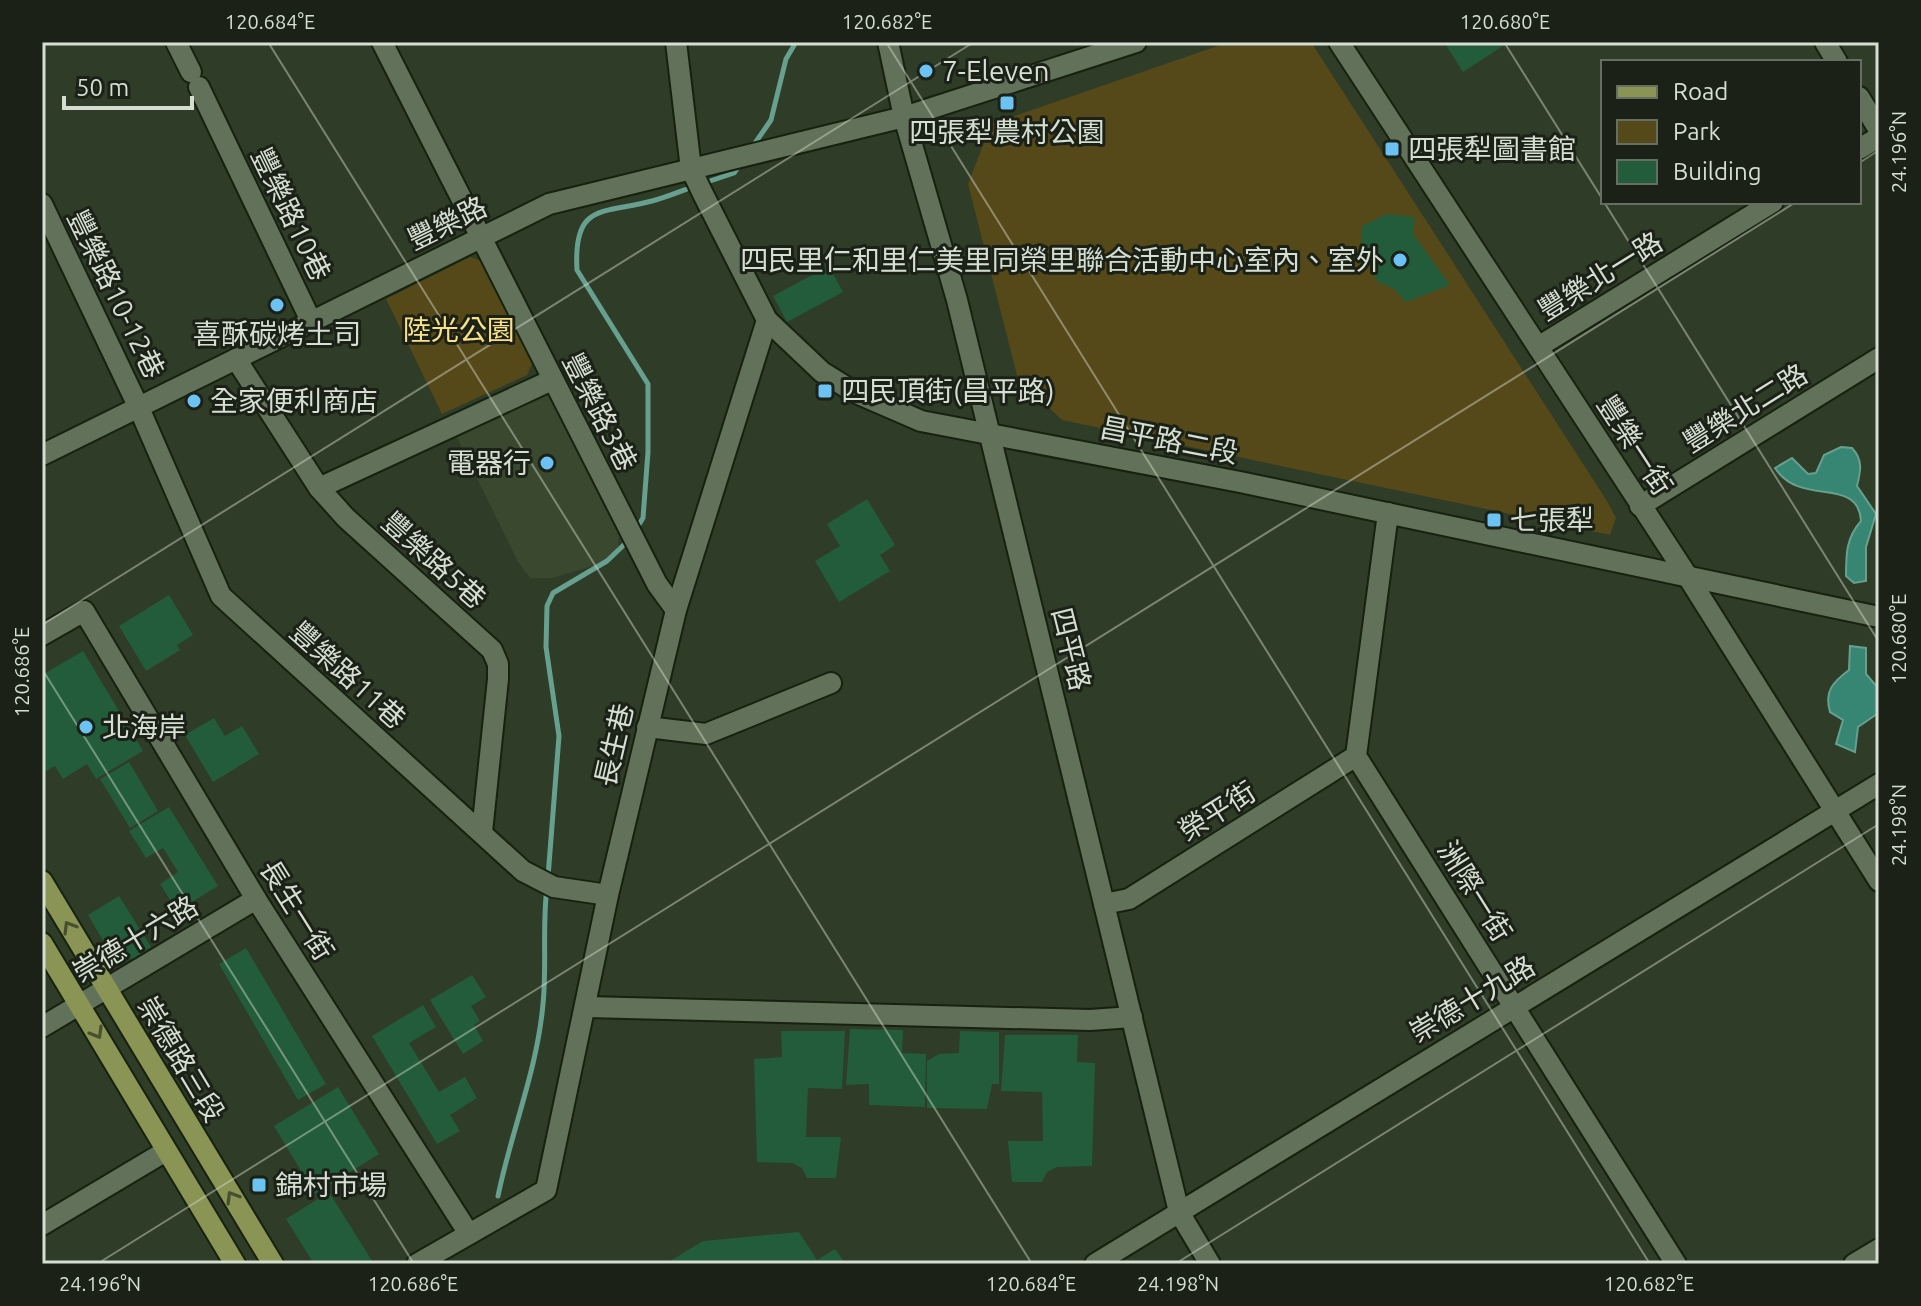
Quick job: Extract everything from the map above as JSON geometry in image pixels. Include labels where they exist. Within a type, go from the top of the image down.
[{"type":"main road","name":"崇德路三段","points":[[42,881],[273,1264]]},
{"type":"main road","points":[[42,943],[235,1264]]},
{"type":"street","name":"豐樂路10巷","points":[[176,42],[311,321]]},
{"type":"street","name":"豐樂路3巷","points":[[382,42],[657,584],[676,610]]},
{"type":"street","name":"昌平路二段","points":[[676,42],[691,169],[767,320],[822,372],[854,392],[921,421],[988,431],[1879,617]]},
{"type":"street","name":"四平路","points":[[888,42],[904,117],[957,300],[1179,1212],[1210,1264]]},
{"type":"street","name":"豐樂路","points":[[42,455],[549,204],[904,117],[1081,50],[1136,42]]},
{"type":"street","name":"豐樂一街","points":[[1339,42],[1688,577],[1879,881]]},
{"type":"street","points":[[1825,42],[1836,60]]},
{"type":"street","points":[[1861,100],[1879,130]]},
{"type":"street","points":[[1861,148],[1879,137]]},
{"type":"street","name":"豐樂路10-12巷","points":[[42,204],[49,236],[139,408]]},
{"type":"street","name":"豐樂北一路","points":[[1538,347],[1770,204]]},
{"type":"street","name":"長生巷","points":[[469,1234],[546,1190],[587,1007],[608,895],[676,610],[767,320]]},
{"type":"street","name":"豐樂北二路","points":[[1640,506],[1879,358]]},
{"type":"street","name":"豐樂路5巷","points":[[236,359],[319,488],[346,518],[492,650],[498,664],[498,679],[482,832]]},
{"type":"street","points":[[319,488],[552,380]]},
{"type":"street","name":"豐樂路11巷","points":[[139,408],[221,596],[523,871],[554,887],[608,895]]},
{"type":"street","points":[[1356,756],[1388,513]]},
{"type":"street","name":"長生一街","points":[[42,635],[84,611],[256,899],[469,1234]]},
{"type":"street","points":[[647,727],[706,734],[831,683]]},
{"type":"street","name":"榮平街","points":[[1104,904],[1129,899],[1356,756]]},
{"type":"street","name":"洲際一街","points":[[1356,756],[1676,1264]]},
{"type":"street","name":"崇德十九路","points":[[1095,1264],[1879,784]]},
{"type":"street","name":"崇德十六路","points":[[42,1027],[256,899]]},
{"type":"street","points":[[587,1007],[1075,1020],[1132,1017]]},
{"type":"street","points":[[42,1225],[166,1151]]},
{"type":"street","points":[[417,1264],[469,1234]]},
{"type":"street","points":[[1854,1264],[1879,1249]]},
{"type":"shaded area","points":[[548,394],[619,535],[618,546],[612,556],[599,564],[552,578],[530,578],[518,562],[454,431]]},
{"type":"green space","points":[[1229,42],[1311,42],[1607,501],[1616,518],[1610,535],[1062,420],[1018,379],[968,184],[991,124]]},
{"type":"green space","name":"陸光公園","points":[[470,257],[482,261],[533,362],[527,375],[442,414],[386,299]]},
{"type":"water","points":[[1841,447],[1852,448],[1858,457],[1860,470],[1857,486],[1876,514],[1866,547],[1866,581],[1854,583],[1846,576],[1846,561],[1850,540],[1861,521],[1858,507],[1850,499],[1839,495],[1799,487],[1786,480],[1775,468],[1792,458],[1808,474],[1816,473],[1824,455]]},
{"type":"water","points":[[1850,646],[1866,648],[1866,674],[1879,689],[1877,714],[1858,727],[1855,752],[1836,744],[1843,720],[1830,712],[1828,705],[1831,688],[1849,670]]},
{"type":"building","points":[[1444,42],[1509,42],[1463,72]]},
{"type":"building","name":"四民里仁和里仁美里同榮里聯合活動中心室內、室外","points":[[1387,214],[1415,217],[1413,234],[1450,285],[1406,302],[1394,289],[1378,282],[1369,267],[1371,261],[1361,251],[1362,226]]},
{"type":"building","points":[[829,266],[843,292],[787,322],[773,296]]},
{"type":"building","points":[[867,499],[895,545],[880,555],[890,571],[839,602],[815,561],[840,546],[827,524]]},
{"type":"building","points":[[169,595],[193,635],[177,645],[180,650],[146,671],[119,626]]},
{"type":"building","name":"北海岸","points":[[83,651],[143,751],[96,779],[87,764],[63,779],[55,766],[42,773],[42,675]]},
{"type":"building","points":[[214,718],[225,736],[242,726],[259,754],[213,782],[185,735]]},
{"type":"building","points":[[129,762],[158,811],[130,828],[100,779]]},
{"type":"building","points":[[169,807],[218,886],[177,911],[160,884],[178,872],[163,848],[146,858],[129,831]]},
{"type":"building","points":[[119,896],[151,947],[133,959],[111,954],[88,915]]},
{"type":"building","points":[[246,948],[326,1084],[298,1100],[219,964]]},
{"type":"building","points":[[472,975],[486,997],[471,1006],[480,1021],[474,1025],[483,1041],[463,1054],[430,1000]]},
{"type":"building","points":[[423,1005],[436,1027],[409,1043],[439,1092],[465,1077],[477,1098],[450,1115],[460,1131],[437,1144],[372,1036]]},
{"type":"building","points":[[850,1029],[903,1030],[902,1053],[926,1054],[925,1107],[869,1105],[869,1084],[846,1085]]},
{"type":"building","points":[[781,1031],[845,1031],[842,1089],[808,1088],[806,1137],[841,1137],[836,1178],[807,1178],[802,1168],[792,1163],[757,1162],[754,1059],[782,1057]]},
{"type":"building","points":[[960,1031],[999,1032],[999,1084],[992,1084],[987,1109],[927,1108],[927,1061],[939,1054],[959,1053]]},
{"type":"building","points":[[1005,1035],[1078,1035],[1077,1062],[1095,1063],[1092,1166],[1057,1167],[1047,1172],[1042,1182],[1012,1182],[1008,1141],[1043,1141],[1042,1092],[1001,1091]]},
{"type":"building","points":[[338,1087],[379,1154],[315,1194],[274,1126]]},
{"type":"building","points":[[329,1192],[374,1264],[314,1264],[286,1219]]},
{"type":"building","points":[[799,1232],[817,1260],[835,1249],[846,1264],[665,1264],[703,1241]]},
{"type":"waterway","points":[[753,146],[771,120],[786,59],[796,42]]},
{"type":"waterway","points":[[704,183],[734,173],[740,164]]},
{"type":"waterway","points":[[635,531],[643,518],[648,452],[648,384],[577,270],[577,248],[580,232],[595,215],[695,186]]},
{"type":"waterway","points":[[548,877],[559,736],[546,647],[547,606],[553,593],[607,561],[630,539]]},
{"type":"waterway","points":[[498,1196],[540,1029],[547,887]]},
{"type":"place","name":"7-Eleven","points":[[926,71]]},
{"type":"place","name":"四張犁農村公園","points":[[1007,103]]},
{"type":"place","name":"四張犁圖書館","points":[[1392,149]]},
{"type":"place","name":"四民里仁和里仁美里同榮里聯合活動中心室內、室外","points":[[1400,260]]},
{"type":"place","name":"喜酥碳烤土司","points":[[277,305]]},
{"type":"place","name":"四民頂街(昌平路)","points":[[825,391]]},
{"type":"place","name":"全家便利商店","points":[[194,401]]},
{"type":"place","name":"電器行","points":[[547,463]]},
{"type":"place","name":"七張犁","points":[[1494,520]]},
{"type":"place","name":"北海岸","points":[[86,727]]},
{"type":"place","name":"錦村市場","points":[[259,1185]]}]
